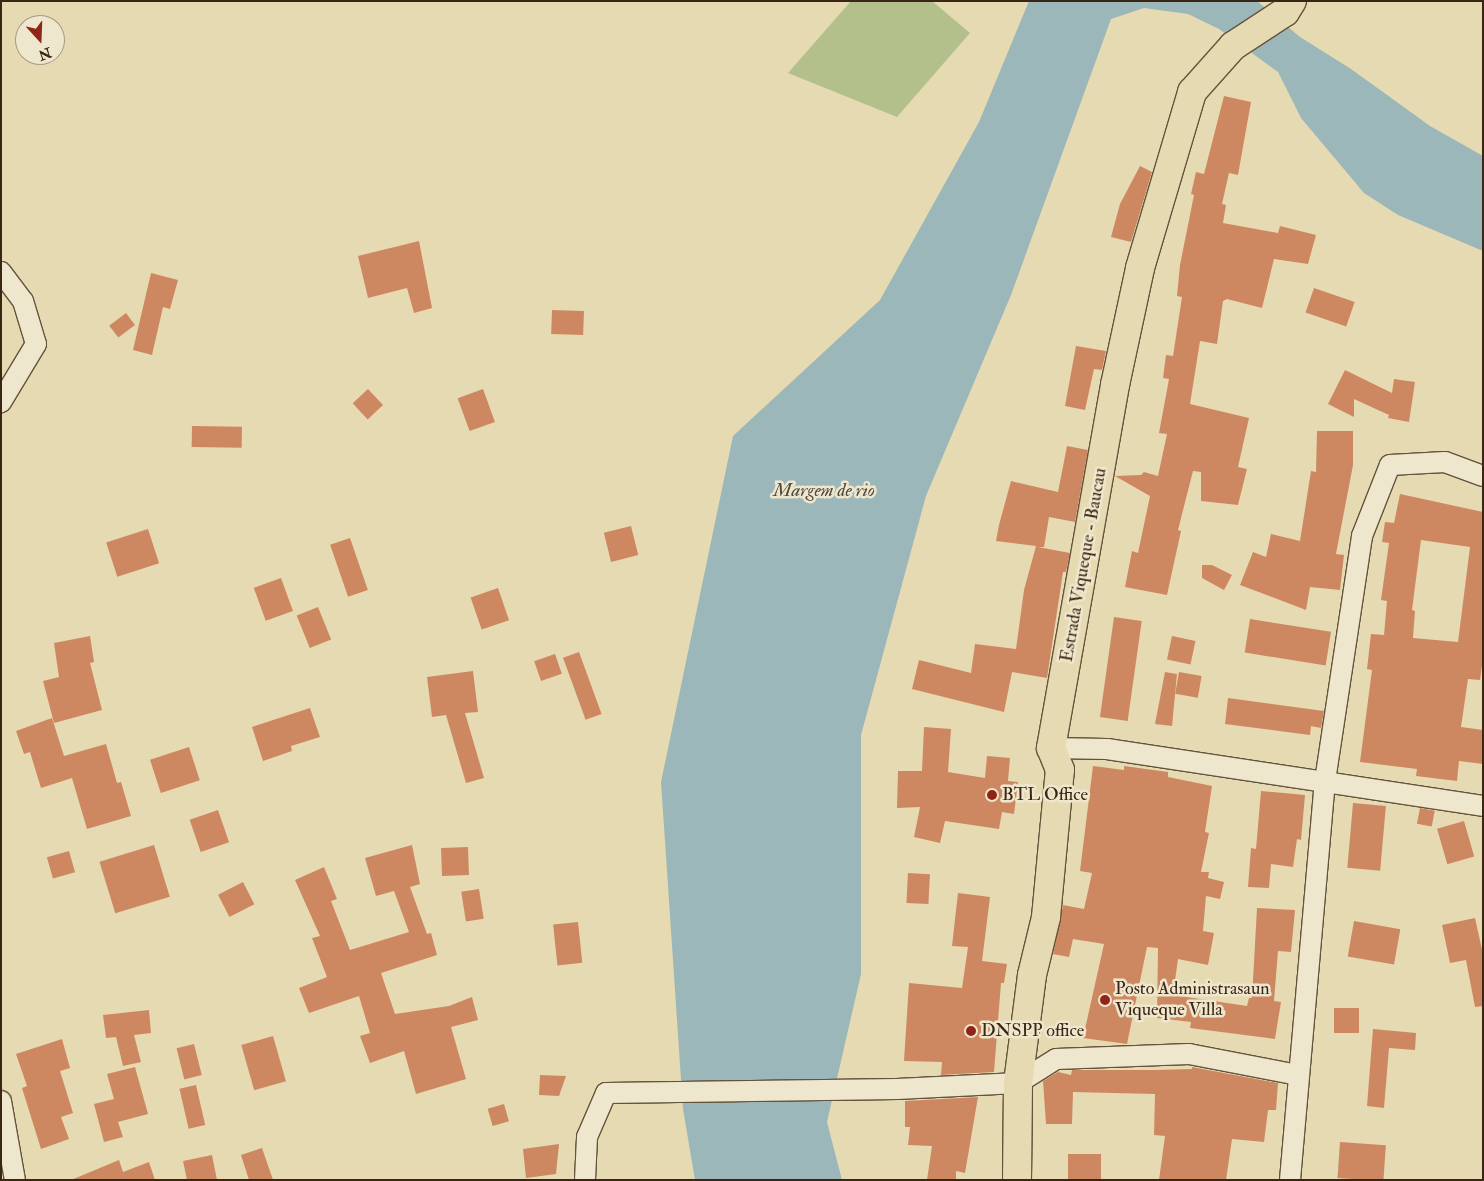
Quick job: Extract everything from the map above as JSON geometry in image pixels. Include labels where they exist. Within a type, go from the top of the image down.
[{"type":"main road","name":"Estrada Viqueque - Baucau","points":[[1051,748],[1115,385],[1140,268],[1192,92],[1232,46],[1289,6]]},
{"type":"main road","points":[[1017,1180],[1018,1083],[1032,975],[1046,917],[1060,770],[1051,748]]},
{"type":"street","points":[[1,272],[23,301],[36,344],[1,402]]},
{"type":"street","points":[[1290,1180],[1325,781],[1362,536],[1390,465],[1445,462],[1483,476]]},
{"type":"street","points":[[1051,748],[1106,749],[1483,806]]},
{"type":"street","points":[[585,1180],[587,1138],[606,1093],[897,1089],[1018,1083],[1056,1059],[1189,1054],[1298,1074]]},
{"type":"street","points":[[1,1101],[15,1180]]},
{"type":"green space","points":[[851,1],[932,1],[970,33],[897,117],[788,73]]},
{"type":"water","name":"Margem de rio","points":[[1029,1],[1257,1],[1300,37],[1351,69],[1430,126],[1483,156],[1483,251],[1398,215],[1364,193],[1301,118],[1278,72],[1219,29],[1188,14],[1144,8],[1111,19],[1011,295],[926,496],[861,735],[861,974],[827,1122],[842,1180],[695,1180],[683,1109],[661,782],[733,436],[880,300],[979,122]]},
{"type":"building","points":[[1224,96],[1251,102],[1238,175],[1229,173],[1222,204],[1226,205],[1223,223],[1278,233],[1280,226],[1316,235],[1308,264],[1274,259],[1262,308],[1227,299],[1223,301],[1217,344],[1200,341],[1190,404],[1249,418],[1238,467],[1247,469],[1238,505],[1201,501],[1201,472],[1193,471],[1178,530],[1181,531],[1167,595],[1125,587],[1132,551],[1138,553],[1150,496],[1115,476],[1141,475],[1144,472],[1158,476],[1167,434],[1159,433],[1169,379],[1163,378],[1166,355],[1173,356],[1182,297],[1177,296],[1180,265],[1194,195],[1191,194],[1196,172],[1204,174]]},
{"type":"building","points":[[1140,166],[1152,172],[1131,242],[1111,237],[1120,204]]},
{"type":"building","points":[[419,241],[432,308],[414,313],[407,288],[368,298],[358,256]]},
{"type":"building","points":[[151,273],[178,280],[170,309],[163,307],[152,355],[133,350]]},
{"type":"building","points":[[1314,288],[1355,302],[1346,327],[1306,313]]},
{"type":"building","points":[[552,310],[584,311],[583,335],[551,334]]},
{"type":"building","points":[[126,313],[135,325],[118,338],[109,326]]},
{"type":"building","points":[[1076,346],[1106,351],[1102,370],[1094,369],[1085,410],[1065,406]]},
{"type":"building","points":[[1345,370],[1392,393],[1394,379],[1415,382],[1409,422],[1388,418],[1389,415],[1354,399],[1354,417],[1328,404]]},
{"type":"building","points":[[368,389],[383,405],[368,419],[353,403]]},
{"type":"building","points":[[483,389],[495,422],[470,431],[458,398]]},
{"type":"building","points":[[192,426],[242,427],[242,448],[192,447]]},
{"type":"building","points":[[1317,431],[1353,431],[1353,465],[1336,554],[1344,555],[1340,590],[1310,587],[1306,610],[1240,585],[1253,552],[1266,557],[1271,534],[1300,541],[1311,471],[1316,472]]},
{"type":"building","points":[[1067,446],[1088,450],[1075,522],[1049,517],[1044,547],[1038,547],[1070,553],[1066,572],[1063,572],[1047,678],[1012,672],[1004,712],[912,689],[919,660],[971,673],[975,644],[1016,649],[1024,590],[1036,546],[996,541],[999,525],[1011,481],[1058,492]]},
{"type":"building","points":[[1400,494],[1483,512],[1483,659],[1480,680],[1468,679],[1461,727],[1483,730],[1483,764],[1459,761],[1457,781],[1416,776],[1417,769],[1360,762],[1372,670],[1367,669],[1371,634],[1384,635],[1387,601],[1381,600],[1389,543],[1382,542],[1385,522],[1394,523]],"holes":[[[1421,540],[1470,547],[1458,642],[1413,638],[1415,611],[1412,610]]]},
{"type":"building","points":[[631,526],[638,555],[611,562],[604,533]]},
{"type":"building","points":[[148,529],[159,563],[117,577],[106,543]]},
{"type":"building","points":[[350,538],[368,590],[348,597],[330,545]]},
{"type":"building","points":[[1202,565],[1212,565],[1232,575],[1224,590],[1202,578]]},
{"type":"building","points":[[281,578],[293,611],[266,621],[254,588]]},
{"type":"building","points":[[498,588],[509,620],[482,630],[471,597]]},
{"type":"building","points":[[318,607],[331,639],[310,648],[297,616]]},
{"type":"building","points":[[1114,617],[1142,621],[1128,721],[1100,717]]},
{"type":"building","points":[[1250,619],[1331,632],[1326,665],[1245,653]]},
{"type":"building","points":[[90,636],[94,662],[90,663],[102,710],[54,723],[43,681],[59,677],[54,643]]},
{"type":"building","points":[[1172,636],[1195,641],[1190,664],[1167,659]]},
{"type":"building","points":[[579,652],[602,714],[586,720],[563,658]]},
{"type":"building","points":[[555,654],[562,674],[541,681],[534,661]]},
{"type":"building","points":[[473,671],[478,712],[465,713],[484,778],[466,783],[446,715],[432,717],[427,677]]},
{"type":"building","points":[[1165,672],[1177,674],[1172,726],[1155,724]]},
{"type":"building","points":[[1179,672],[1202,676],[1198,698],[1175,694]]},
{"type":"building","points":[[1228,698],[1324,711],[1321,728],[1311,726],[1310,735],[1225,724]]},
{"type":"building","points":[[310,708],[320,737],[291,746],[292,751],[263,761],[252,727]]},
{"type":"building","points":[[52,718],[64,756],[106,744],[117,783],[121,782],[131,816],[87,829],[72,778],[41,788],[30,752],[24,754],[16,731]]},
{"type":"building","points":[[924,727],[951,729],[948,772],[985,778],[987,756],[1010,758],[1008,781],[1018,782],[1014,814],[1002,812],[999,829],[945,821],[940,843],[914,837],[920,807],[897,808],[898,771],[922,771]]},
{"type":"building","points":[[189,747],[200,780],[161,793],[150,760]]},
{"type":"building","points":[[1093,766],[1124,770],[1124,766],[1168,772],[1168,777],[1212,786],[1205,832],[1209,833],[1201,872],[1209,872],[1208,878],[1224,882],[1220,899],[1206,896],[1203,931],[1214,933],[1208,965],[1178,959],[1173,995],[1247,1006],[1249,998],[1252,998],[1257,908],[1295,910],[1291,952],[1278,951],[1274,1001],[1281,1002],[1275,1039],[1190,1028],[1191,1022],[1157,1018],[1158,948],[1147,947],[1127,1044],[1083,1038],[1104,944],[1073,939],[1069,957],[1053,954],[1063,905],[1084,909],[1092,873],[1080,871]]},
{"type":"building","points":[[1261,791],[1305,795],[1301,840],[1297,839],[1293,867],[1271,864],[1269,888],[1248,887],[1251,848],[1256,849]]},
{"type":"building","points":[[1353,803],[1386,806],[1380,871],[1347,868]]},
{"type":"building","points":[[1420,808],[1435,811],[1432,827],[1417,824]]},
{"type":"building","points":[[218,810],[229,842],[201,852],[190,820]]},
{"type":"building","points":[[1464,821],[1474,857],[1447,864],[1437,829]]},
{"type":"building","points":[[154,845],[170,897],[115,913],[99,862]]},
{"type":"building","points":[[412,845],[420,884],[410,887],[427,934],[431,933],[437,955],[381,973],[395,1014],[449,1006],[472,997],[478,1020],[451,1027],[466,1079],[416,1094],[404,1051],[370,1063],[360,1036],[370,1033],[359,996],[309,1013],[299,988],[327,977],[312,938],[320,936],[295,880],[324,867],[337,899],[331,901],[350,950],[409,932],[394,891],[376,896],[365,858]]},
{"type":"building","points":[[468,847],[469,875],[442,876],[441,848]]},
{"type":"building","points":[[69,851],[75,872],[53,878],[47,857]]},
{"type":"building","points":[[908,873],[930,874],[928,904],[906,903]]},
{"type":"building","points":[[243,882],[254,904],[229,917],[218,895]]},
{"type":"building","points":[[479,889],[484,919],[466,921],[461,892]]},
{"type":"building","points":[[958,893],[990,897],[982,961],[1007,964],[1004,983],[1001,983],[994,1072],[941,1075],[942,1062],[904,1061],[909,983],[962,988],[968,947],[952,946]]},
{"type":"building","points":[[1475,918],[1483,954],[1483,1006],[1475,1007],[1466,960],[1450,963],[1442,925]]},
{"type":"building","points":[[1354,921],[1400,929],[1394,965],[1348,956]]},
{"type":"building","points":[[578,922],[582,963],[557,965],[553,925]]},
{"type":"building","points":[[1334,1008],[1359,1008],[1359,1033],[1334,1033]]},
{"type":"building","points":[[149,1010],[151,1033],[134,1035],[141,1062],[123,1066],[116,1037],[106,1038],[103,1015]]},
{"type":"building","points":[[1373,1029],[1416,1033],[1415,1050],[1389,1048],[1384,1108],[1367,1106]]},
{"type":"building","points":[[273,1036],[286,1081],[254,1090],[241,1045]]},
{"type":"building","points":[[62,1039],[70,1068],[60,1071],[73,1113],[61,1117],[69,1139],[41,1149],[22,1088],[27,1086],[16,1054]]},
{"type":"building","points":[[194,1044],[202,1075],[184,1079],[177,1048]]},
{"type":"building","points":[[135,1067],[148,1114],[118,1122],[123,1137],[104,1142],[94,1104],[114,1099],[107,1074]]},
{"type":"building","points":[[1192,1067],[1278,1083],[1276,1110],[1268,1110],[1264,1142],[1232,1139],[1226,1180],[1159,1180],[1165,1136],[1154,1135],[1155,1094],[1073,1092],[1072,1124],[1046,1124],[1043,1081],[1058,1072],[1071,1075],[1072,1070],[1155,1070],[1192,1069]]},
{"type":"building","points":[[540,1075],[566,1076],[559,1096],[539,1095]]},
{"type":"building","points":[[196,1085],[205,1125],[189,1129],[179,1089]]},
{"type":"building","points":[[978,1097],[965,1173],[956,1171],[956,1180],[927,1180],[932,1146],[908,1145],[910,1127],[905,1127],[905,1101]]},
{"type":"building","points":[[504,1104],[509,1121],[493,1126],[488,1109]]},
{"type":"building","points":[[1340,1142],[1386,1145],[1383,1180],[1337,1178]]},
{"type":"building","points":[[559,1144],[556,1174],[526,1178],[523,1149]]},
{"type":"building","points":[[262,1148],[273,1180],[249,1180],[241,1155]]},
{"type":"building","points":[[1068,1154],[1101,1154],[1101,1180],[1068,1180]]},
{"type":"building","points":[[212,1155],[217,1180],[187,1180],[183,1161]]},
{"type":"building","points":[[119,1160],[123,1172],[149,1162],[155,1180],[71,1180]]},
{"type":"place","name":"BTL Office","points":[[992,795]]},
{"type":"place","name":"Posto Administrasaun Viqueque Villa","points":[[1105,1000]]},
{"type":"place","name":"DNSPP office","points":[[971,1031]]}]
